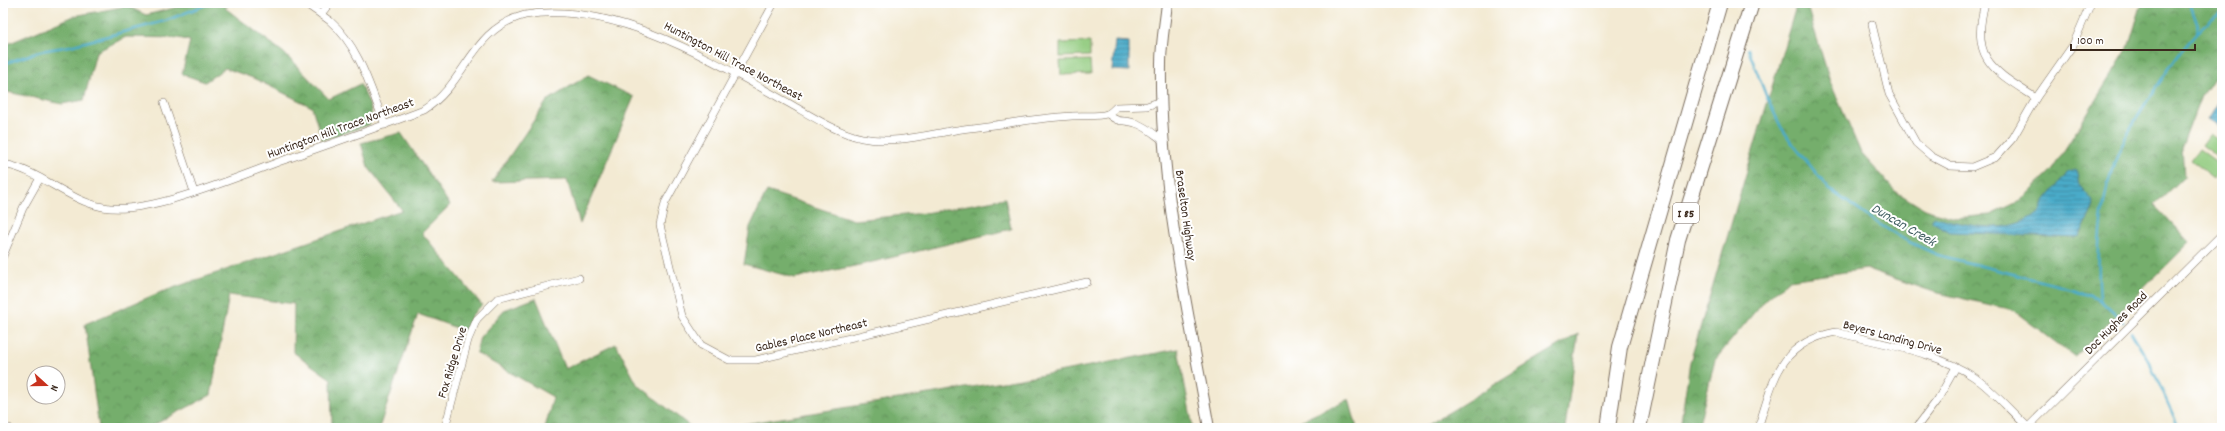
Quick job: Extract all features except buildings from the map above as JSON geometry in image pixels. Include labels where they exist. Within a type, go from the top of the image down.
[{"type":"highway","name":"I 85","points":[[1608,428],[1620,347],[1720,3]]},
{"type":"highway","name":"I 85","points":[[1639,428],[1678,240],[1752,3]]},
{"type":"main road","name":"Braselton Highway","points":[[1167,3],[1161,61],[1161,101],[1164,142],[1173,220],[1209,428]]},
{"type":"street","points":[[305,3],[331,22],[348,42],[363,70],[385,125]]},
{"type":"street","points":[[321,14],[330,3]]},
{"type":"street","name":"Gables Place Northeast","points":[[774,3],[665,203],[660,225],[682,316],[701,345],[729,360],[756,360],[1087,282]]},
{"type":"street","points":[[1985,3],[1979,26],[1983,51],[1991,66],[2000,74],[2036,98]]},
{"type":"street","points":[[1872,24],[1889,94],[1916,143],[1930,156],[1950,166],[1972,167],[1996,157],[2014,138],[2036,98],[2073,45],[2091,3]]},
{"type":"street","name":"Huntington Hill Trace Northeast","points":[[3,164],[14,166],[40,178],[77,199],[104,207],[140,206],[194,192],[424,110],[436,102],[450,87],[474,51],[492,31],[507,20],[528,14],[558,10],[591,11],[622,18],[674,40],[806,113],[846,133],[862,138],[900,139],[1059,116],[1108,114],[1116,107],[1147,106],[1161,101]]},
{"type":"street","points":[[164,102],[194,192]]},
{"type":"street","name":"Huntington Hill Trace Northeast","points":[[1108,114],[1116,121],[1134,123],[1149,130],[1164,142]]},
{"type":"street","points":[[3,256],[23,208],[40,178]]},
{"type":"street","name":"Doc Hughes Road","points":[[2027,427],[2222,234]]},
{"type":"street","name":"Fox Ridge Drive","points":[[445,428],[468,340],[478,319],[497,300],[579,278]]},
{"type":"street","name":"Beyers Landing Drive","points":[[1758,428],[1778,369],[1786,357],[1821,335],[1836,332],[1936,358],[1956,366],[1974,377],[2027,427]]},
{"type":"street","name":"Beyers Landing Drive","points":[[1916,428],[1938,399],[1956,366]]},
{"type":"green space","points":[[194,3],[231,3],[225,8],[284,53],[329,99],[360,84],[371,110],[371,120],[369,125],[322,140],[312,107],[253,78],[225,68],[205,82],[182,74],[190,41],[179,38],[126,37],[96,52],[84,100],[62,104],[3,91],[3,46],[74,16],[127,6],[146,15]]},
{"type":"green space","points":[[1797,3],[1806,3],[1831,84],[1861,153],[1895,191],[1924,209],[1955,218],[1990,215],[2020,201],[2052,170],[2128,48],[2142,3],[2222,3],[2222,65],[2201,96],[2182,146],[2184,177],[2155,205],[2190,242],[2075,357],[2013,310],[1934,292],[1867,269],[1789,280],[1762,303],[1715,360],[1698,428],[1680,428],[1690,362]]},
{"type":"green space","points":[[1090,42],[1090,56],[1060,57],[1060,43]]},
{"type":"green space","points":[[1090,60],[1091,74],[1061,75],[1060,61]]},
{"type":"green space","points":[[588,75],[634,97],[580,224],[567,180],[492,182],[547,101]]},
{"type":"green space","points":[[401,133],[450,205],[422,233],[482,305],[472,315],[465,331],[418,314],[379,428],[332,428],[331,379],[293,352],[294,304],[229,295],[211,395],[148,428],[99,428],[85,324],[161,292],[402,210],[368,167],[361,143]]},
{"type":"green space","points":[[2210,134],[2222,143],[2222,160],[2202,145]]},
{"type":"green space","points":[[2199,149],[2222,166],[2214,178],[2191,160]]},
{"type":"green space","points":[[767,191],[854,220],[925,213],[1005,198],[1011,229],[860,265],[795,278],[744,264],[750,227]]},
{"type":"green space","points":[[536,298],[565,369],[616,344],[637,384],[692,428],[545,428],[553,397],[476,353],[480,337],[504,310]]},
{"type":"green space","points":[[1578,334],[1565,428],[1423,428]]},
{"type":"green space","points":[[1178,349],[1193,428],[720,428],[1027,378]]},
{"type":"green space","points":[[1349,399],[1357,428],[1281,428],[1291,425]]},
{"type":"water","points":[[1115,41],[1129,42],[1129,71],[1112,70]]},
{"type":"water","points":[[2222,96],[2222,126],[2221,127],[2208,119]]},
{"type":"water","points":[[2075,170],[2079,185],[2092,200],[2094,206],[2080,236],[2074,238],[1950,232],[1932,222],[1932,219],[1935,217],[1975,226],[2002,227],[2028,220],[2039,212],[2044,202],[2068,172]]},
{"type":"waterway","points":[[3,64],[41,51],[70,46],[165,21],[210,3]]},
{"type":"waterway","points":[[2190,3],[2198,25],[2197,33]]},
{"type":"waterway","points":[[2100,300],[2099,241],[2101,221],[2109,182],[2122,145],[2140,113],[2180,53],[2204,26],[2222,12]]},
{"type":"waterway","name":"Duncan Creek","points":[[1748,49],[1767,98],[1781,127],[1829,189],[1874,221],[1907,241],[1938,255],[2072,289],[2100,300],[2123,322]]},
{"type":"waterway","name":"Duncan Creek","points":[[2131,332],[2150,364],[2179,428]]}]
